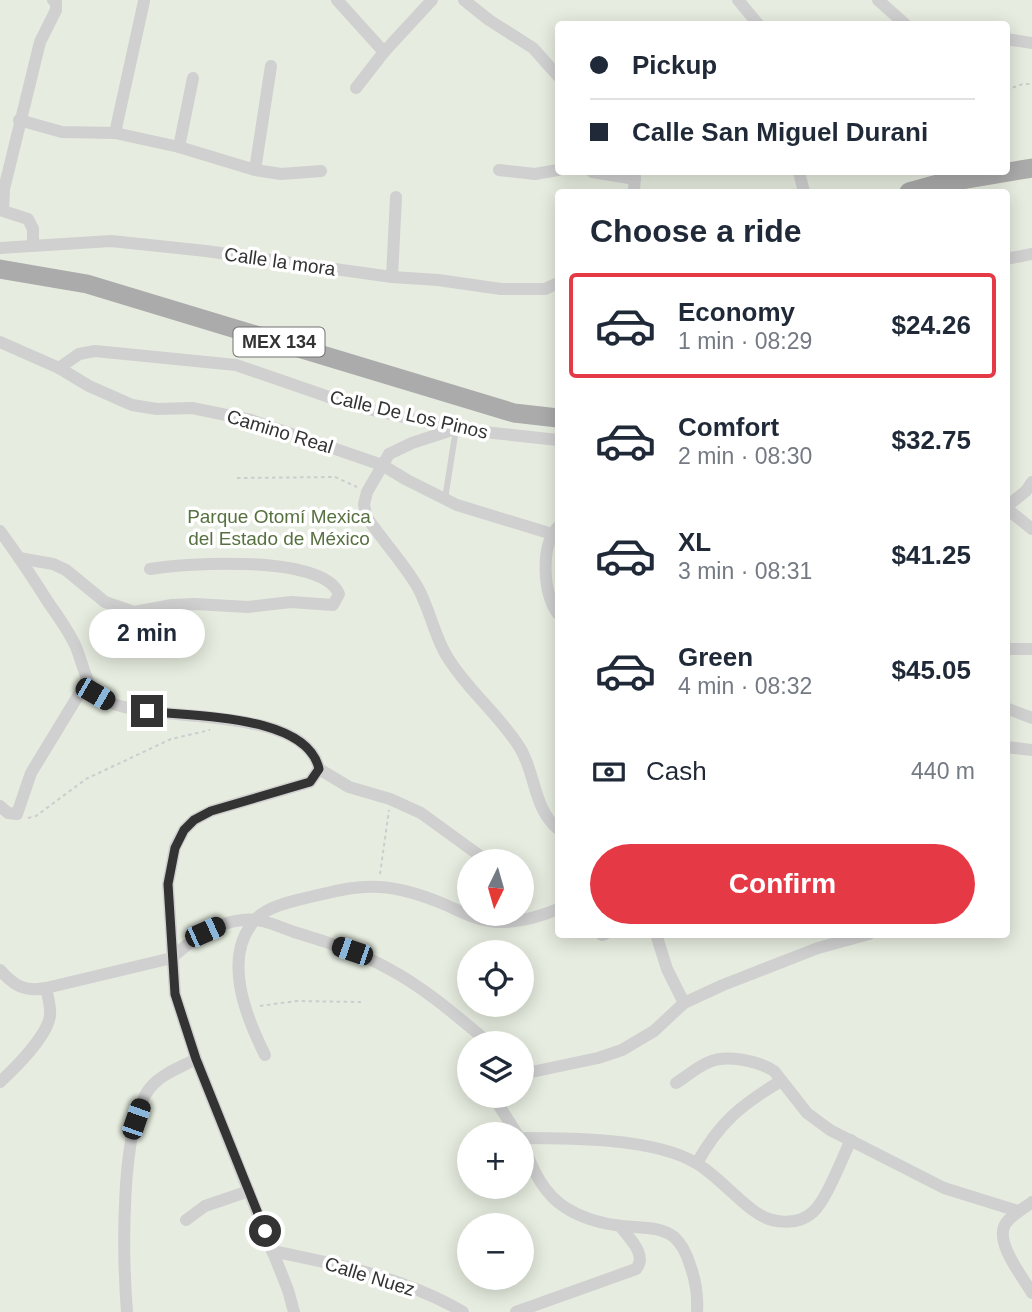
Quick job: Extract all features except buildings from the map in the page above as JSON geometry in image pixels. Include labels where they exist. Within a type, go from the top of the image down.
[{"type":"main road","points":[[1010,172],[1032,168]]},
{"type":"main road","points":[[920,189],[991,175]]},
{"type":"main road","name":"MEX 134","points":[[0,269],[87,284],[514,413],[555,418]]},
{"type":"street","points":[[33,246],[31,222],[25,217],[5,212],[2,208],[19,120],[40,42],[56,10],[54,0]]},
{"type":"street","points":[[337,0],[384,52]]},
{"type":"street","points":[[356,88],[384,52],[432,0]]},
{"type":"street","points":[[464,0],[475,4],[489,20],[533,48],[555,73]]},
{"type":"street","points":[[738,0],[756,21]]},
{"type":"street","points":[[878,0],[902,21]]},
{"type":"street","points":[[115,133],[144,1]]},
{"type":"street","points":[[1010,40],[1032,43]]},
{"type":"street","points":[[256,170],[271,66]]},
{"type":"street","points":[[179,147],[193,78]]},
{"type":"street","points":[[19,120],[62,132],[115,133],[179,147],[256,170],[281,174],[321,171]]},
{"type":"street","points":[[499,170],[535,174],[555,171]]},
{"type":"street","points":[[392,278],[396,197]]},
{"type":"street","name":"Calle la mora","points":[[0,248],[111,241],[206,251],[392,278],[438,280],[522,290],[545,289],[555,284]]},
{"type":"street","points":[[1010,258],[1032,254]]},
{"type":"street","name":"Camino Real","points":[[0,342],[60,368],[89,386],[132,405],[145,409],[192,408],[283,430],[382,465],[445,499],[555,533]]},
{"type":"street","name":"Calle De Los Pinos","points":[[60,368],[79,355],[95,351],[211,361],[236,365],[355,406],[456,429],[555,440]]},
{"type":"street","points":[[456,429],[389,454],[367,492],[364,504],[366,516],[418,588],[443,652],[452,666],[506,727],[521,750],[529,766],[543,812],[555,826]]},
{"type":"street","points":[[1010,504],[1026,491],[1032,482]]},
{"type":"street","points":[[1010,510],[1032,529]]},
{"type":"street","points":[[0,531],[69,632],[87,681],[95,694],[121,706],[237,720],[275,729],[312,751],[319,769],[349,787],[390,799],[421,813],[470,849]]},
{"type":"street","points":[[555,537],[547,566],[548,584],[555,605]]},
{"type":"street","points":[[19,558],[53,564],[66,570],[105,602],[134,612],[195,604],[248,607],[291,602],[333,605],[339,594],[337,588],[314,574],[284,566],[176,565],[150,569]]},
{"type":"street","points":[[1010,649],[1032,649]]},
{"type":"street","points":[[0,806],[8,813],[17,814],[31,773],[46,744],[87,681]]},
{"type":"street","points":[[1010,710],[1032,718]]},
{"type":"street","points":[[1010,747],[1032,750]]},
{"type":"street","points":[[294,1312],[196,1059],[175,994],[168,884],[175,848],[184,830],[194,820],[211,811],[310,782],[319,769]]},
{"type":"street","points":[[0,970],[17,986],[27,990],[46,988],[172,958],[188,943],[222,924],[256,919],[273,908],[304,898],[351,889],[378,887],[411,892],[479,919],[494,922],[524,919],[555,910]]},
{"type":"street","points":[[256,919],[244,941],[238,975],[245,1008],[265,1055]]},
{"type":"street","points":[[256,919],[352,951],[392,970],[474,1031]]},
{"type":"street","points":[[657,938],[667,969],[684,1003]]},
{"type":"street","points":[[534,1071],[622,1050],[654,1031],[684,1003],[818,948],[854,938]]},
{"type":"street","points":[[0,1082],[14,1069],[48,1022],[50,1012],[46,988]]},
{"type":"street","points":[[127,1312],[124,1240],[129,1153],[136,1119],[150,1087],[168,1073],[196,1059]]},
{"type":"street","points":[[676,1083],[712,1060],[733,1059],[768,1067],[807,1113],[850,1140],[944,1188],[1028,1206]]},
{"type":"street","points":[[697,1163],[712,1137],[730,1116],[781,1081]]},
{"type":"street","points":[[534,1140],[577,1138],[670,1152],[697,1163],[756,1213],[773,1221],[792,1222],[814,1211],[850,1140]]},
{"type":"street","points":[[534,1167],[542,1185],[567,1209],[591,1220],[662,1231],[675,1238],[686,1253],[694,1274],[698,1290],[697,1312]]},
{"type":"street","points":[[186,1220],[205,1206],[249,1191]]},
{"type":"street","points":[[1028,1206],[1006,1224],[1002,1237],[1032,1293]]},
{"type":"street","points":[[516,1312],[636,1269],[641,1257],[620,1226]]},
{"type":"street","name":"Calle Nuez","points":[[272,1251],[340,1265],[375,1276],[424,1293],[463,1312]]},
{"type":"lane","points":[[445,499],[456,429]]},
{"type":"path","points":[[1010,89],[1032,84]]},
{"type":"path","points":[[236,478],[335,477],[367,492]]},
{"type":"path","points":[[17,814],[28,818],[36,816],[86,779],[171,739],[218,728],[237,720]]},
{"type":"path","points":[[378,887],[390,799]]},
{"type":"path","points":[[245,1008],[296,1000],[361,1002]]},
{"type":"green space","name":"Parque Otomí Mexica del Estado de México","points":[[0,0],[1032,0],[1032,1312],[0,1312]]},
{"type":"route","points":[[147,711],[237,720],[275,729],[297,740],[312,751],[317,759],[319,769],[310,782],[211,811],[194,820],[184,830],[175,848],[168,884],[175,994],[196,1059],[265,1231]]}]
